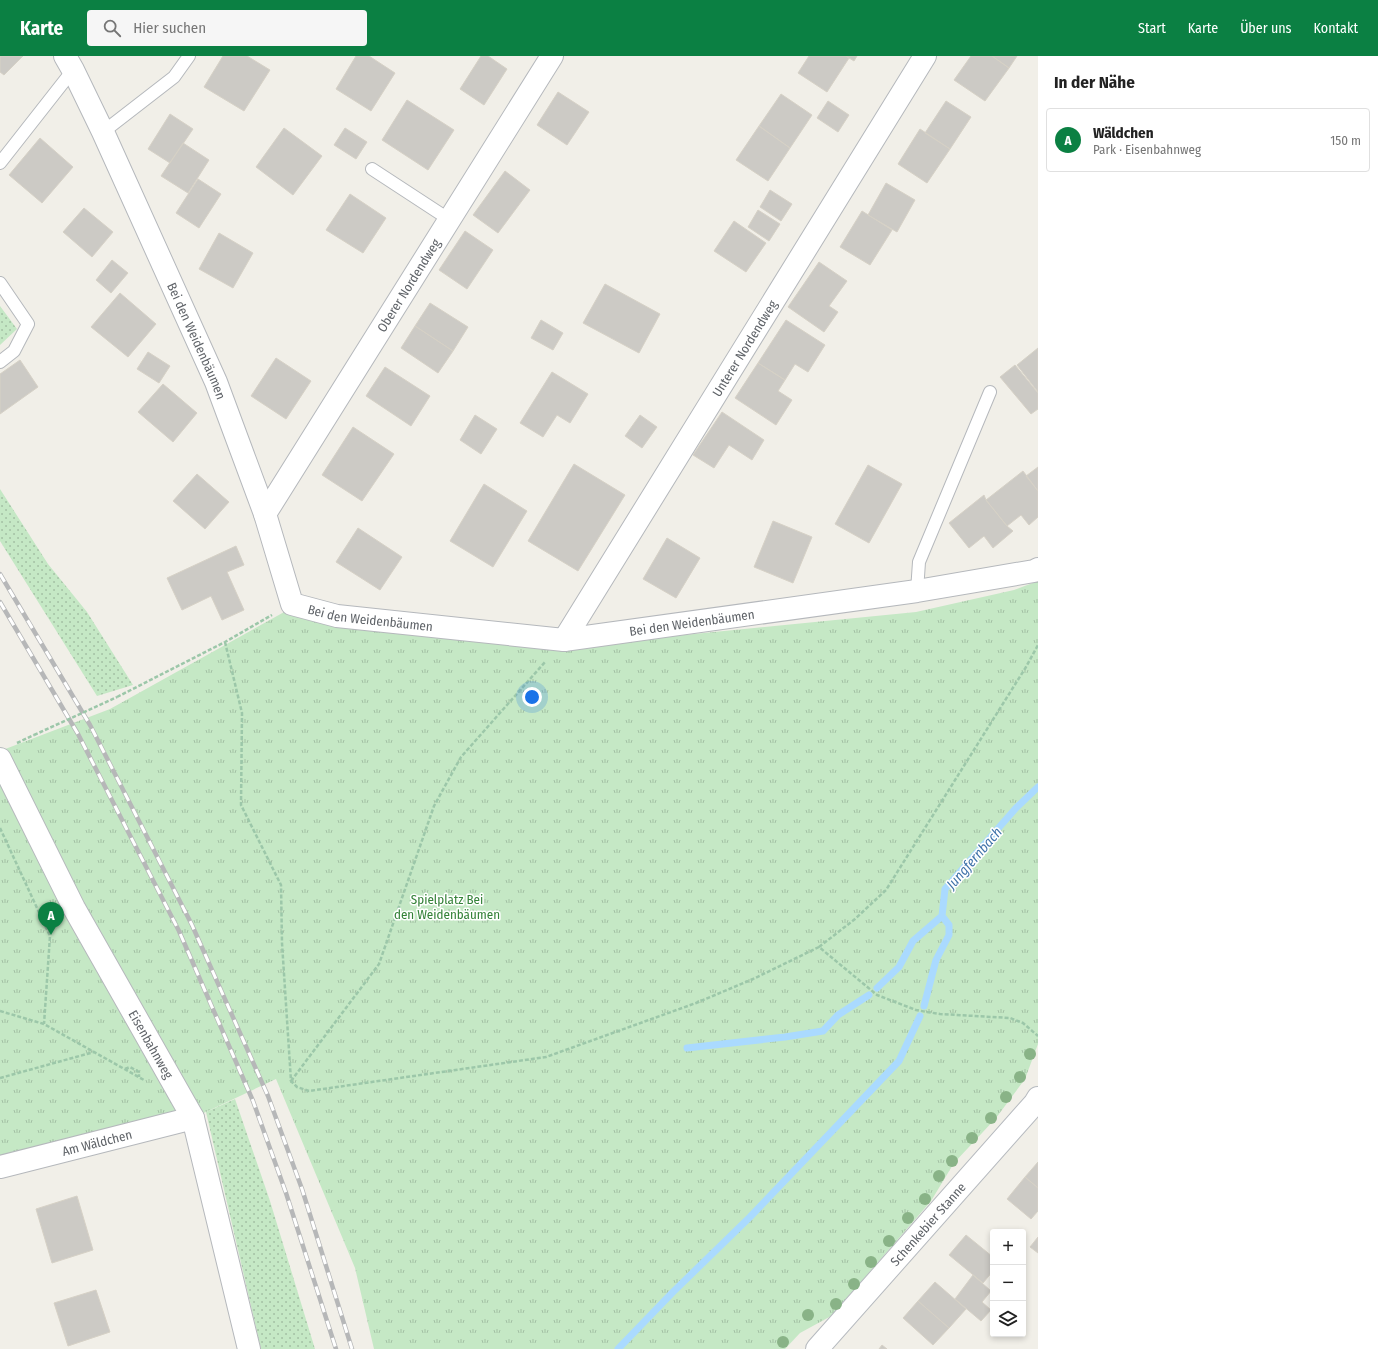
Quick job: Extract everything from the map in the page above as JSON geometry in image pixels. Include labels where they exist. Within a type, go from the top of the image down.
[{"type":"street","name":"Oberer Nordendweg","points":[[265,514],[552,56]]},
{"type":"street","name":"Unterer Nordendweg","points":[[564,640],[925,56]]},
{"type":"street","name":"Bei den Weidenbäumen","points":[[69,63],[103,132],[216,382],[265,514],[292,604],[337,616],[564,640],[917,591],[1034,571],[1038,569]]},
{"type":"street","name":"Eisenbahnweg","points":[[0,759],[74,908],[193,1118],[249,1349]]},
{"type":"street","name":"Schenkebier Stanne","points":[[817,1349],[1038,1098]]},
{"type":"street","name":"Am Wäldchen","points":[[0,1166],[193,1118]]},
{"type":"lane","points":[[103,132],[174,77],[190,56]]},
{"type":"lane","points":[[0,163],[69,63]]},
{"type":"lane","points":[[372,169],[450,220]]},
{"type":"lane","points":[[0,283],[28,324],[14,351],[0,362]]},
{"type":"lane","points":[[917,591],[920,562],[990,392]]},
{"type":"path","points":[[34,735],[117,697],[225,642],[292,604]]},
{"type":"path","points":[[290,1080],[379,964],[434,806],[461,757],[564,640]]},
{"type":"path","points":[[225,642],[242,713],[241,805],[281,885],[282,943],[290,1080],[297,1087],[309,1091],[546,1057],[754,980],[819,947],[855,919],[886,890],[1026,667],[1038,645]]},
{"type":"path","points":[[0,828],[50,936],[44,1024]]},
{"type":"path","points":[[819,947],[877,995],[916,1010],[927,1012],[1010,1018],[1023,1023],[1038,1034]]},
{"type":"path","points":[[0,1011],[44,1024],[139,1077],[139,1072],[130,1067],[125,1069]]},
{"type":"path","points":[[1,1078],[94,1052]]},
{"type":"green space","points":[[0,306],[17,329],[0,345]]},
{"type":"green space","points":[[0,489],[48,564],[87,612],[133,685],[97,696],[0,541]]},
{"type":"green space","name":"Spielplatz Bei den Weidenbäumen","points":[[1038,581],[1038,1044],[1025,1079],[996,1118],[954,1163],[931,1201],[833,1315],[800,1333],[785,1349],[374,1349],[355,1268],[276,1079],[193,1118],[0,1173],[0,751],[110,709],[286,611],[564,647],[916,612],[1014,590]]},
{"type":"green space","points":[[235,1099],[270,1201],[315,1349],[261,1349],[206,1112]]},
{"type":"building","points":[[0,56],[23,56],[4,75],[0,72]]},
{"type":"building","points":[[223,56],[247,56],[270,70],[244,111],[204,87]]},
{"type":"building","points":[[356,56],[369,56],[395,73],[371,111],[336,89]]},
{"type":"building","points":[[481,56],[488,56],[507,69],[484,105],[460,89]]},
{"type":"building","points":[[809,56],[846,56],[849,58],[827,92],[798,73]]},
{"type":"building","points":[[846,56],[857,56],[854,61]]},
{"type":"building","points":[[971,56],[992,56],[1009,68],[985,101],[954,80]]},
{"type":"building","points":[[992,56],[1017,56],[1009,68]]},
{"type":"building","points":[[558,92],[589,112],[567,145],[537,125]]},
{"type":"building","points":[[781,94],[812,115],[790,148],[759,126]]},
{"type":"building","points":[[407,100],[454,130],[428,170],[382,140]]},
{"type":"building","points":[[828,101],[849,115],[838,132],[817,118]]},
{"type":"building","points":[[946,101],[971,117],[950,149],[925,133]]},
{"type":"building","points":[[170,114],[193,129],[170,163],[148,149]]},
{"type":"building","points":[[759,126],[790,148],[768,181],[736,160]]},
{"type":"building","points":[[284,128],[322,156],[293,195],[256,167]]},
{"type":"building","points":[[345,128],[367,142],[356,159],[334,145]]},
{"type":"building","points":[[920,129],[950,149],[927,183],[898,164]]},
{"type":"building","points":[[40,138],[73,167],[42,203],[9,175]]},
{"type":"building","points":[[183,143],[209,160],[188,193],[161,176]]},
{"type":"building","points":[[505,171],[530,190],[498,233],[473,215]]},
{"type":"building","points":[[198,179],[221,194],[199,228],[176,213]]},
{"type":"building","points":[[886,183],[915,200],[897,232],[868,215]]},
{"type":"building","points":[[770,190],[792,204],[781,221],[760,207]]},
{"type":"building","points":[[350,194],[386,218],[363,253],[326,230]]},
{"type":"building","points":[[84,208],[113,232],[92,257],[63,232]]},
{"type":"building","points":[[758,210],[780,224],[769,241],[748,227]]},
{"type":"building","points":[[862,211],[892,230],[870,265],[840,247]]},
{"type":"building","points":[[734,221],[766,243],[746,272],[714,251]]},
{"type":"building","points":[[465,231],[493,250],[467,289],[439,270]]},
{"type":"building","points":[[219,233],[253,253],[233,288],[199,269]]},
{"type":"building","points":[[112,260],[128,273],[111,293],[96,280]]},
{"type":"building","points":[[819,262],[847,281],[829,306],[838,312],[824,332],[788,307]]},
{"type":"building","points":[[605,284],[660,314],[639,353],[583,323]]},
{"type":"building","points":[[120,293],[156,324],[128,357],[91,327]]},
{"type":"building","points":[[430,303],[468,327],[453,351],[415,326]]},
{"type":"building","points":[[541,320],[563,333],[553,350],[531,338]]},
{"type":"building","points":[[786,320],[825,345],[808,372],[795,364],[785,380],[758,363]]},
{"type":"building","points":[[415,326],[453,351],[438,373],[401,348]]},
{"type":"building","points":[[1038,348],[1038,392],[1017,365]]},
{"type":"building","points":[[148,352],[170,366],[159,383],[137,369]]},
{"type":"building","points":[[276,358],[311,381],[286,419],[251,396]]},
{"type":"building","points":[[20,360],[38,387],[0,414],[0,374]]},
{"type":"building","points":[[758,363],[785,380],[778,391],[792,400],[776,425],[735,398]]},
{"type":"building","points":[[1015,365],[1038,393],[1038,409],[1031,414],[1000,377]]},
{"type":"building","points":[[385,367],[430,396],[411,426],[366,396]]},
{"type":"building","points":[[552,372],[588,394],[570,423],[557,415],[543,437],[520,423]]},
{"type":"building","points":[[163,384],[197,413],[173,442],[138,412]]},
{"type":"building","points":[[722,412],[764,440],[752,460],[729,445],[714,468],[693,455]]},
{"type":"building","points":[[475,415],[497,429],[481,454],[460,440]]},
{"type":"building","points":[[640,415],[657,427],[642,448],[625,436]]},
{"type":"building","points":[[353,427],[394,454],[362,501],[322,475]]},
{"type":"building","points":[[574,464],[625,495],[578,571],[528,541]]},
{"type":"building","points":[[868,465],[902,484],[869,543],[835,524]]},
{"type":"building","points":[[1038,467],[1038,491],[1026,476]]},
{"type":"building","points":[[1023,471],[1038,491],[1038,517],[1029,525],[1021,515],[1007,526],[986,500]]},
{"type":"building","points":[[197,474],[229,502],[205,529],[173,501]]},
{"type":"building","points":[[484,484],[527,511],[493,567],[450,541]]},
{"type":"building","points":[[984,495],[986,500],[1007,526],[1013,531],[993,548],[984,536],[969,548],[949,523]]},
{"type":"building","points":[[773,521],[812,537],[793,583],[754,567]]},
{"type":"building","points":[[358,528],[402,557],[380,590],[336,562]]},
{"type":"building","points":[[667,538],[700,558],[676,598],[643,579]]},
{"type":"building","points":[[236,546],[244,565],[227,572],[244,610],[222,620],[211,596],[182,610],[167,578]]},
{"type":"building","points":[[1038,1162],[1038,1188],[1025,1177]]},
{"type":"building","points":[[1025,1177],[1038,1188],[1038,1211],[1031,1219],[1007,1199]]},
{"type":"building","points":[[77,1196],[93,1250],[52,1263],[36,1209]]},
{"type":"building","points":[[966,1235],[990,1255],[990,1275],[983,1283],[949,1255]]},
{"type":"building","points":[[1038,1237],[1038,1253],[1030,1247]]},
{"type":"building","points":[[973,1275],[990,1290],[982,1302],[990,1309],[990,1311],[981,1321],[955,1299]]},
{"type":"building","points":[[935,1282],[966,1309],[949,1328],[918,1301]]},
{"type":"building","points":[[96,1290],[110,1332],[68,1346],[54,1303]]},
{"type":"building","points":[[918,1301],[949,1328],[933,1345],[903,1318]]},
{"type":"building","points":[[882,1345],[887,1349],[879,1349]]},
{"type":"waterway","name":"Jungfernbach","points":[[877,988],[899,967],[913,941],[942,916],[945,889],[1016,808],[1038,787]]},
{"type":"waterway","points":[[924,1006],[936,960],[949,935],[949,925],[942,916]]},
{"type":"waterway","name":"Jungfernbach","points":[[687,1048],[785,1037],[823,1031],[838,1015],[869,995]]},
{"type":"waterway","points":[[618,1349],[672,1293],[750,1217],[899,1061],[920,1016]]},
{"type":"railway","points":[[0,574],[90,725],[192,925],[268,1096],[302,1189],[352,1349]]},
{"type":"railway","points":[[0,602],[78,734],[179,931],[253,1101],[286,1193],[336,1349]]},
{"type":"place","name":"Wäldchen","points":[[51,935]]}]
